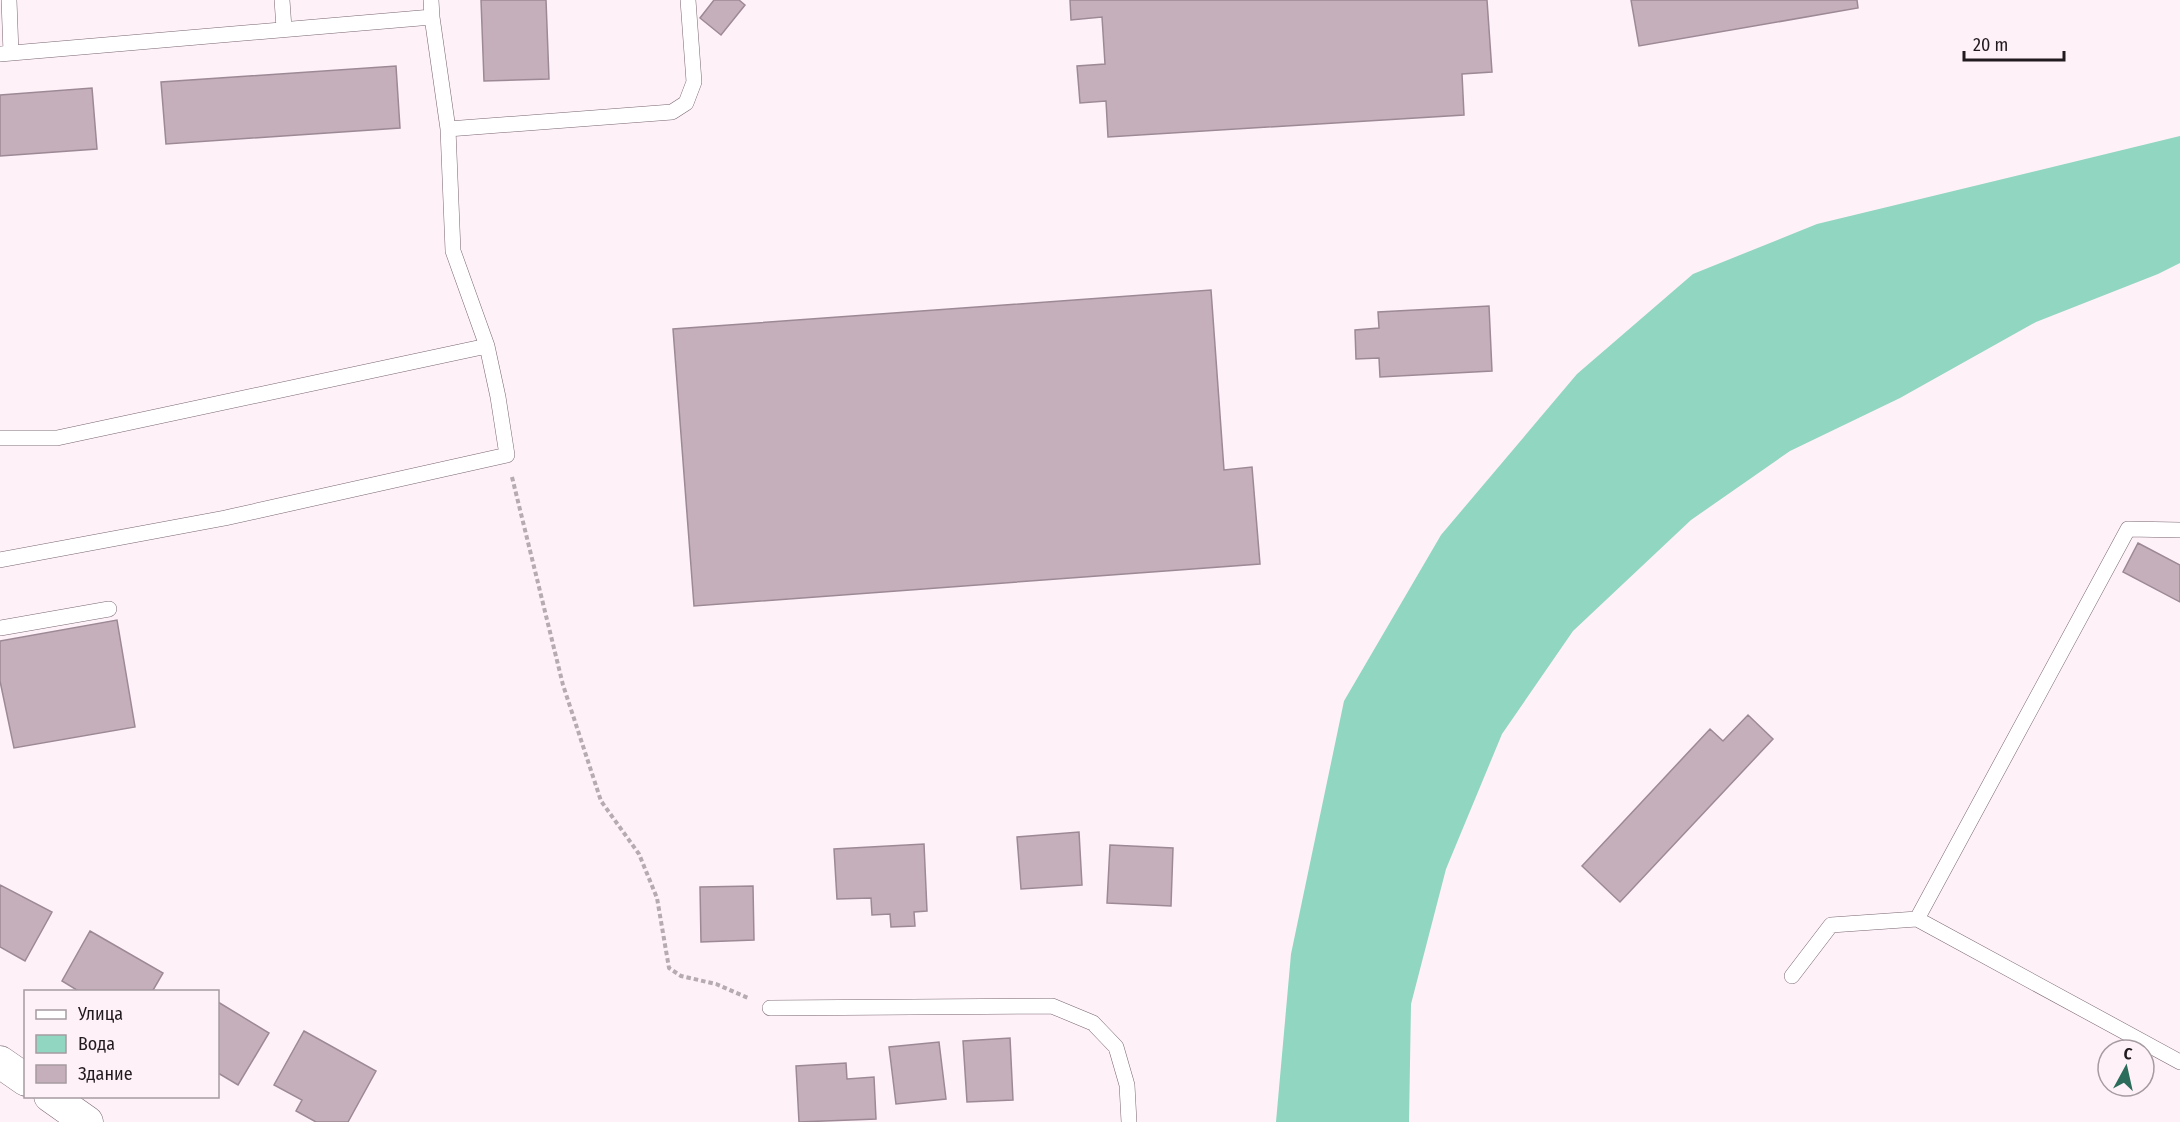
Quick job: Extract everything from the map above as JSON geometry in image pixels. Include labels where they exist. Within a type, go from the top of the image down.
[{"type":"street","points":[[0,1062],[24,1079]]},
{"type":"street","points":[[53,1098],[87,1122]]},
{"type":"lane","points":[[9,0],[5,54],[284,28],[432,17]]},
{"type":"lane","points":[[282,0],[284,28]]},
{"type":"lane","points":[[0,560],[225,518],[507,455],[487,346],[453,251],[448,129],[430,0]]},
{"type":"lane","points":[[448,129],[672,112],[686,103],[694,82],[688,0]]},
{"type":"lane","points":[[0,438],[57,438],[487,346]]},
{"type":"lane","points":[[1917,919],[2128,529],[2180,530]]},
{"type":"lane","points":[[0,628],[109,609]]},
{"type":"lane","points":[[1792,976],[1831,925],[1917,919],[2180,1062]]},
{"type":"lane","points":[[770,1008],[1052,1006],[1093,1023],[1116,1047],[1127,1085],[1129,1122]]},
{"type":"path","points":[[507,455],[563,685],[601,801],[639,854],[657,898],[669,968],[681,976],[716,984],[770,1008]]},
{"type":"water","points":[[2180,136],[2180,263],[2158,274],[2036,322],[1900,398],[1790,451],[1691,520],[1573,631],[1502,734],[1446,869],[1411,1004],[1409,1122],[1276,1122],[1291,954],[1344,701],[1441,535],[1577,374],[1693,274],[1817,224]]},
{"type":"building","points":[[481,0],[546,0],[549,79],[484,81]]},
{"type":"building","points":[[714,0],[739,0],[745,5],[721,35],[700,18]]},
{"type":"building","points":[[1070,0],[1487,0],[1492,72],[1462,74],[1464,115],[1108,137],[1106,101],[1080,103],[1077,66],[1105,64],[1102,17],[1071,20]]},
{"type":"building","points":[[1631,0],[1857,0],[1858,8],[1639,46]]},
{"type":"building","points":[[396,66],[400,128],[166,144],[161,82]]},
{"type":"building","points":[[92,88],[97,149],[0,156],[0,95]]},
{"type":"building","points":[[1211,290],[1224,470],[1252,467],[1260,564],[694,606],[673,329]]},
{"type":"building","points":[[1489,306],[1492,371],[1380,377],[1379,358],[1356,359],[1355,330],[1379,328],[1378,312]]},
{"type":"building","points":[[2138,543],[2180,565],[2180,602],[2123,572]]},
{"type":"building","points":[[117,620],[135,727],[14,748],[0,681],[0,641]]},
{"type":"building","points":[[1748,715],[1773,739],[1620,902],[1582,866],[1710,729],[1723,741]]},
{"type":"building","points":[[1079,832],[1082,885],[1021,889],[1017,837]]},
{"type":"building","points":[[924,844],[927,911],[914,912],[915,926],[891,927],[890,914],[872,915],[871,898],[837,899],[834,849]]},
{"type":"building","points":[[1110,845],[1173,848],[1171,906],[1107,903]]},
{"type":"building","points":[[0,885],[52,912],[25,961],[0,947]]},
{"type":"building","points":[[753,886],[754,940],[701,942],[700,887]]},
{"type":"building","points":[[90,931],[163,973],[153,990],[77,990],[62,981]]},
{"type":"building","points":[[219,1003],[269,1033],[238,1085],[219,1074]]},
{"type":"building","points":[[304,1031],[376,1071],[348,1122],[316,1122],[296,1111],[302,1100],[274,1085]]},
{"type":"building","points":[[1010,1038],[1013,1100],[967,1102],[963,1041]]},
{"type":"building","points":[[939,1042],[946,1099],[896,1104],[889,1047]]},
{"type":"building","points":[[846,1063],[847,1079],[874,1077],[876,1119],[799,1122],[796,1066]]}]
